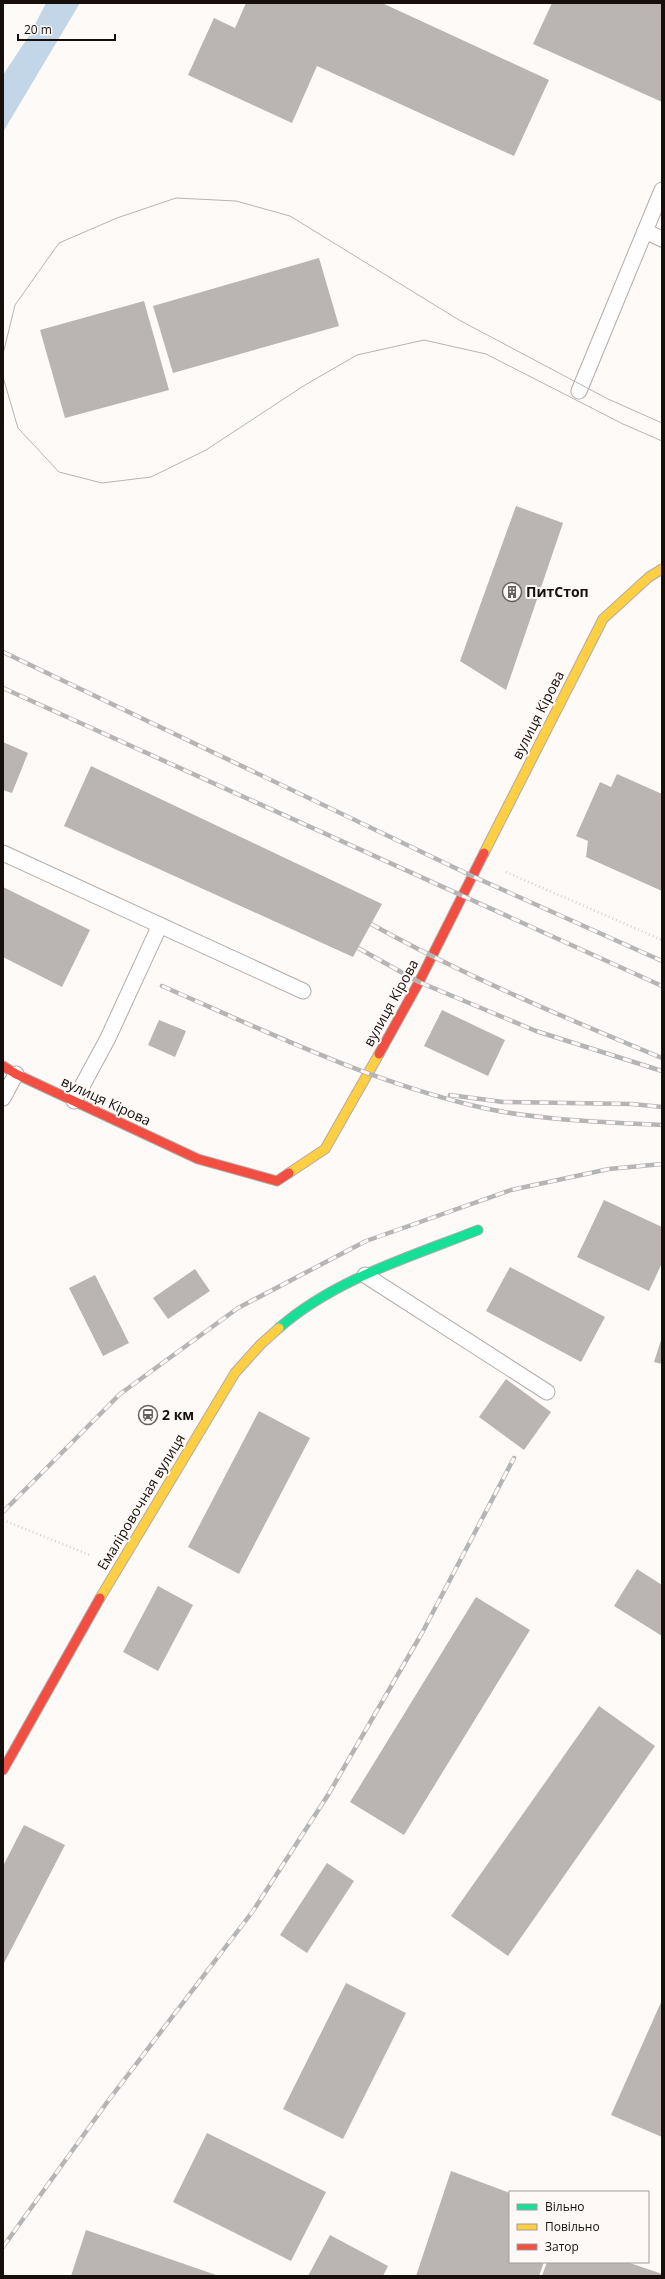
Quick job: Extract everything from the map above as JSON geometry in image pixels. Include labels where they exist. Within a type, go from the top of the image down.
[{"type":"street","name":"вулиця Кірова","points":[[3,1066],[16,1074],[74,1102],[198,1159],[277,1181],[325,1149],[419,982],[603,619],[649,577],[662,569]]},
{"type":"street","name":"Емаліровочная вулиця","points":[[3,1770],[118,1566],[235,1373],[261,1344],[300,1309],[365,1275],[478,1230]]},
{"type":"lane","points":[[579,391],[662,190]]},
{"type":"lane","points":[[645,231],[662,239]]},
{"type":"lane","points":[[3,853],[303,991]]},
{"type":"lane","points":[[74,1102],[108,1038],[160,925]]},
{"type":"lane","points":[[3,1098],[16,1074]]},
{"type":"lane","points":[[365,1275],[547,1392]]},
{"type":"path","points":[[480,860],[662,940]]},
{"type":"path","points":[[3,1520],[118,1566]]},
{"type":"water","points":[[46,3],[80,3],[3,132],[3,75],[30,34]]},
{"type":"building","points":[[246,3],[382,3],[549,80],[514,156],[317,66],[292,123],[188,75],[214,18],[235,28]]},
{"type":"building","points":[[552,3],[662,3],[662,102],[533,44]]},
{"type":"building","points":[[319,258],[339,326],[173,373],[153,306]]},
{"type":"building","points":[[144,301],[169,390],[65,418],[40,330]]},
{"type":"building","name":"ПитСтоп","points":[[516,506],[563,523],[506,690],[460,661]]},
{"type":"building","points":[[3,742],[28,753],[12,793],[3,790]]},
{"type":"building","points":[[91,766],[382,904],[353,957],[64,826]]},
{"type":"building","points":[[617,774],[662,794],[662,891],[586,857],[588,841],[576,836],[600,782],[611,787]]},
{"type":"building","points":[[3,887],[90,930],[62,987],[3,957]]},
{"type":"building","points":[[442,1010],[505,1040],[488,1076],[424,1046]]},
{"type":"building","points":[[159,1020],[186,1031],[175,1057],[148,1045]]},
{"type":"building","points":[[604,1200],[662,1227],[662,1263],[649,1291],[577,1257]]},
{"type":"building","points":[[510,1267],[605,1317],[581,1362],[486,1311]]},
{"type":"building","points":[[195,1269],[210,1291],[168,1319],[153,1298]]},
{"type":"building","points":[[95,1275],[129,1343],[103,1356],[69,1288]]},
{"type":"building","points":[[662,1337],[662,1364],[654,1362]]},
{"type":"building","points":[[506,1379],[551,1412],[524,1450],[479,1417]]},
{"type":"building","points":[[259,1411],[310,1438],[239,1574],[188,1547]]},
{"type":"building","points":[[637,1569],[662,1585],[662,1636],[614,1606]]},
{"type":"building","points":[[158,1586],[193,1605],[158,1671],[123,1652]]},
{"type":"building","points":[[476,1597],[530,1630],[404,1835],[350,1802]]},
{"type":"building","points":[[599,1706],[655,1746],[508,1956],[451,1916]]},
{"type":"building","points":[[24,1825],[65,1845],[3,1965],[3,1866]]},
{"type":"building","points":[[327,1863],[354,1881],[307,1953],[280,1935]]},
{"type":"building","points":[[346,1983],[406,2013],[343,2139],[283,2109]]},
{"type":"building","points":[[662,2000],[662,2137],[611,2115]]},
{"type":"building","points":[[207,2133],[326,2192],[291,2261],[173,2202]]},
{"type":"building","points":[[451,2171],[509,2193],[509,2263],[544,2263],[539,2276],[416,2276]]},
{"type":"building","points":[[86,2230],[219,2276],[71,2276]]},
{"type":"building","points":[[330,2235],[388,2266],[383,2276],[308,2276]]},
{"type":"building","points":[[547,2263],[630,2263],[662,2274],[662,2276],[542,2276]]},
{"type":"tram line","points":[[3,354],[15,305],[59,243],[117,218],[176,198],[236,201],[290,216],[459,320],[608,399],[662,423]]},
{"type":"tram line","points":[[3,377],[18,428],[59,472],[102,483],[151,477],[206,450],[305,385],[357,355],[424,340],[486,354],[623,424],[662,441]]},
{"type":"railway","points":[[3,652],[472,876],[662,961]]},
{"type":"railway","points":[[3,688],[662,986]]},
{"type":"railway","points":[[371,924],[478,978],[662,1058]]},
{"type":"railway","points":[[358,948],[419,982],[536,1031],[662,1071]]},
{"type":"railway","points":[[162,986],[316,1053],[395,1083],[434,1095],[497,1111],[568,1120],[662,1125]]},
{"type":"railway","points":[[450,1095],[503,1102],[632,1104],[662,1107]]},
{"type":"railway","points":[[3,1512],[120,1394],[238,1308],[366,1241],[511,1190],[609,1169],[662,1164]]},
{"type":"railway","points":[[3,2247],[108,2101],[253,1911],[328,1795],[422,1633],[514,1458]]},
{"type":"traffic: fast","points":[[279,1328],[324,1296],[349,1283],[400,1260],[478,1230]]},
{"type":"traffic: slow","points":[[484,853],[603,619],[649,577],[662,569]]},
{"type":"traffic: slow","points":[[289,1173],[325,1149],[379,1054]]},
{"type":"traffic: slow","points":[[100,1598],[235,1373],[261,1344],[279,1328]]},
{"type":"traffic: jam","points":[[379,1054],[419,982],[484,853]]},
{"type":"traffic: jam","points":[[3,1066],[16,1074],[198,1159],[277,1181],[289,1173]]},
{"type":"traffic: jam","points":[[3,1770],[100,1598]]},
{"type":"place","name":"ПитСтоп","points":[[512,592]]},
{"type":"place","name":"2 км","points":[[148,1415]]}]
